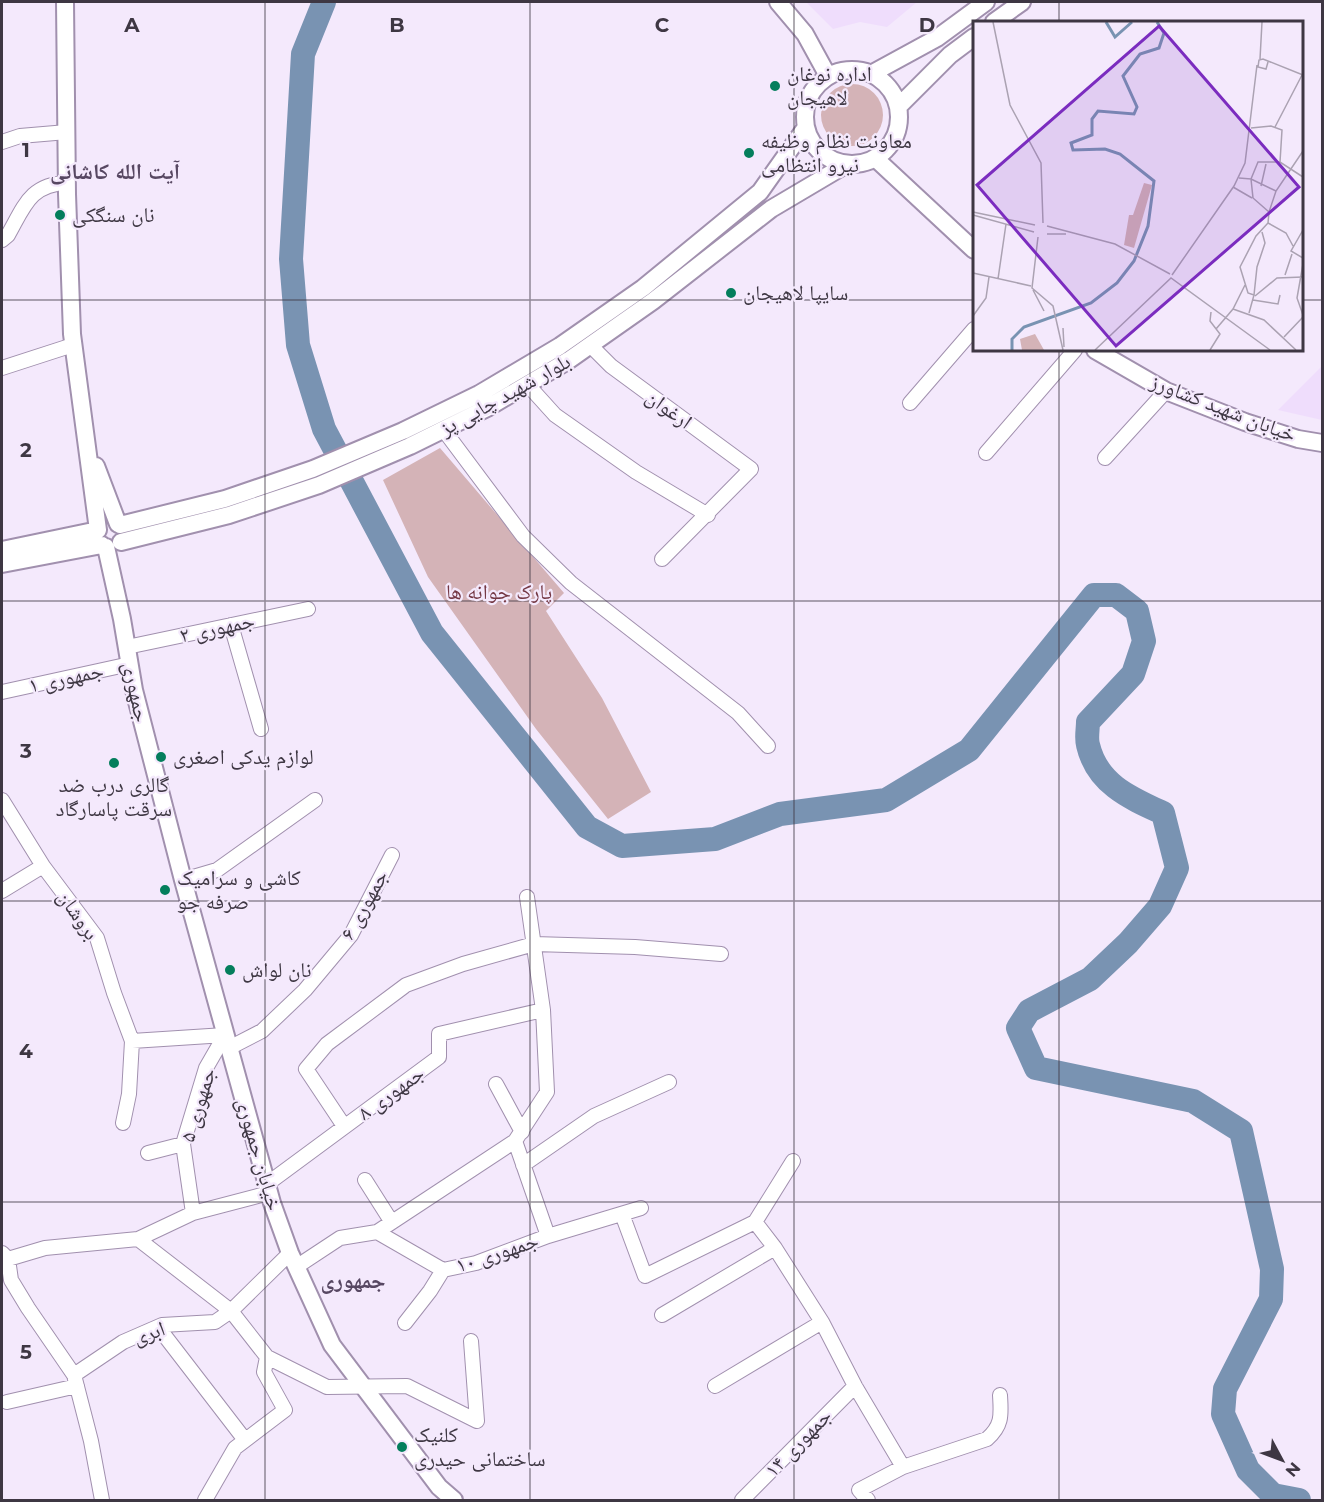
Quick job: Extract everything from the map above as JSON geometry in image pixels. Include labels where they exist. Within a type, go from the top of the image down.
[{"type":"main road","name":"جمهوری","points":[[65,2],[67,183],[73,345],[86,440],[112,537],[134,690],[153,764]]},
{"type":"main road","points":[[778,2],[805,34],[828,76]]},
{"type":"main road","points":[[871,74],[937,38],[986,2]]},
{"type":"main road","points":[[995,21],[1022,2]]},
{"type":"main road","points":[[898,108],[950,55],[973,38]]},
{"type":"main road","points":[[857,70],[871,74],[884,82],[898,108],[895,136],[887,149],[861,164],[847,164],[832,160],[820,153],[811,141],[806,127],[805,112],[809,98],[828,76],[842,71],[857,70]]},
{"type":"main road","name":"بلوار شهید چایی پز","points":[[376,452],[560,346],[643,288],[760,192],[806,127]]},
{"type":"main road","points":[[875,158],[973,248]]},
{"type":"main road","name":"بلوار شهید چایی پز","points":[[112,537],[225,499],[316,477],[376,452],[443,429],[487,408],[590,345],[653,301],[771,209],[847,164]]},
{"type":"main road","name":"خیابان شهید کشاورز","points":[[1097,351],[1166,391],[1245,422],[1298,439],[1323,443]]},
{"type":"main road","points":[[2,550],[112,537]]},
{"type":"main road","points":[[2,564],[112,537]]},
{"type":"main road","name":"خیابان جمهوری","points":[[153,764],[268,1188],[293,1260],[332,1345],[439,1487],[454,1500]]},
{"type":"street","points":[[2,142],[20,136],[67,132]]},
{"type":"street","points":[[2,240],[8,235],[31,194],[56,183],[67,183]]},
{"type":"street","points":[[910,403],[973,331]]},
{"type":"street","points":[[2,368],[73,345]]},
{"type":"street","name":"ارغوان","points":[[590,345],[611,366],[751,470],[708,515]]},
{"type":"street","points":[[986,453],[1074,351]]},
{"type":"street","points":[[527,384],[555,415],[636,472],[708,515],[662,559]]},
{"type":"street","points":[[1104,458],[1166,391]]},
{"type":"street","points":[[443,429],[523,536],[571,583],[738,713],[768,746]]},
{"type":"street","name":"جمهوری ۲","points":[[127,647],[308,609]]},
{"type":"street","points":[[231,625],[261,729]]},
{"type":"street","name":"جمهوری ۱","points":[[2,692],[130,664]]},
{"type":"street","name":"بروشان","points":[[2,801],[44,866],[97,938],[132,1041]]},
{"type":"street","points":[[183,880],[217,870],[315,801]]},
{"type":"street","name":"جمهوری ۶","points":[[227,1041],[262,1031],[305,990],[351,935],[392,855]]},
{"type":"street","points":[[2,891],[44,866]]},
{"type":"street","points":[[231,1311],[293,1260],[340,1238],[377,1232],[518,1136],[547,1092],[543,1010],[527,897]]},
{"type":"street","points":[[344,1126],[306,1068],[327,1044],[406,985],[463,964],[534,944],[635,947],[721,954]]},
{"type":"street","name":"جمهوری ۸","points":[[268,1188],[344,1126],[439,1057],[439,1034],[543,1010]]},
{"type":"street","points":[[123,1123],[129,1094],[132,1041],[227,1041]]},
{"type":"street","name":"جمهوری ۵","points":[[193,1214],[183,1144],[206,1068],[227,1041]]},
{"type":"street","points":[[523,1166],[594,1116],[669,1082]]},
{"type":"street","points":[[496,1083],[518,1136],[523,1166],[548,1236]]},
{"type":"street","points":[[148,1153],[183,1144]]},
{"type":"street","points":[[622,1214],[645,1276],[755,1222],[793,1161]]},
{"type":"street","points":[[365,1180],[391,1221]]},
{"type":"street","points":[[102,1500],[91,1441],[76,1381],[11,1280],[5,1256],[45,1248],[138,1239],[193,1214],[268,1188]]},
{"type":"street","name":"جمهوری ۱۰","points":[[377,1232],[443,1270],[476,1263],[548,1236],[641,1208]]},
{"type":"street","points":[[755,1222],[775,1248],[822,1323],[855,1386],[903,1467]]},
{"type":"street","points":[[138,1239],[231,1311],[267,1357],[327,1387],[407,1386],[477,1421],[471,1341]]},
{"type":"street","points":[[662,1315],[775,1248]]},
{"type":"street","points":[[405,1323],[443,1270]]},
{"type":"street","name":"ابری","points":[[76,1381],[123,1342],[158,1327],[215,1322],[231,1311]]},
{"type":"street","points":[[715,1386],[822,1323]]},
{"type":"street","points":[[158,1327],[245,1440]]},
{"type":"street","points":[[205,1500],[235,1448],[285,1410],[264,1372],[267,1357]]},
{"type":"street","points":[[7,1402],[76,1381]]},
{"type":"street","name":"جمهوری ۱۴","points":[[742,1500],[855,1386]]},
{"type":"street","points":[[868,1500],[859,1490],[903,1467],[987,1439],[996,1432],[1000,1420],[999,1395]]},
{"type":"shaded area","points":[[806,2],[917,2],[887,27],[860,22],[833,29]]},
{"type":"shaded area","points":[[1322,366],[1322,420],[1278,410]]},
{"type":"green space","points":[[846,84],[858,84],[874,93],[881,103],[883,115],[881,127],[874,137],[858,146],[846,146],[835,141],[826,132],[821,121],[821,109],[826,98],[835,89]]},
{"type":"green space","name":"پارک جوانه ها","points":[[440,448],[564,593],[546,611],[602,698],[651,792],[608,819],[536,729],[428,577],[383,480]]},
{"type":"waterway","points":[[324,2],[303,54],[291,259],[298,345],[324,429],[432,633],[587,827],[622,846],[715,839],[780,814],[886,800],[969,750],[1094,595],[1116,595],[1137,611],[1144,641],[1133,674],[1088,722],[1087,742],[1092,759],[1107,780],[1127,795],[1163,813],[1177,868],[1160,906],[1128,943],[1090,979],[1029,1011],[1018,1028],[1036,1068],[1193,1101],[1241,1131],[1272,1269],[1271,1299],[1225,1389],[1223,1414],[1248,1470],[1273,1495],[1299,1500]]},
{"type":"place","name":"اداره نوغان لاهیجان","points":[[775,86]]},
{"type":"place","name":"معاونت نظام وظیفه نیرو انتظامی","points":[[749,153]]},
{"type":"place","name":"نان سنگکی","points":[[60,215]]},
{"type":"place","name":"سایپا لاهیجان","points":[[731,293]]},
{"type":"place","name":"لوازم یدکی اصغری","points":[[161,757]]},
{"type":"place","name":"گالری درب ضد سرقت پاسارگاد","points":[[114,763]]},
{"type":"place","name":"کاشی و سرامیک صرفه جو","points":[[165,890]]},
{"type":"place","name":"نان لواش","points":[[230,970]]},
{"type":"place","name":"کلنیک ساختمانی حیدری","points":[[402,1447]]},
{"type":"district","name":"آیت الله کاشانی","points":[[115,171]]},
{"type":"district","name":"جمهوری","points":[[353,1280]]}]
